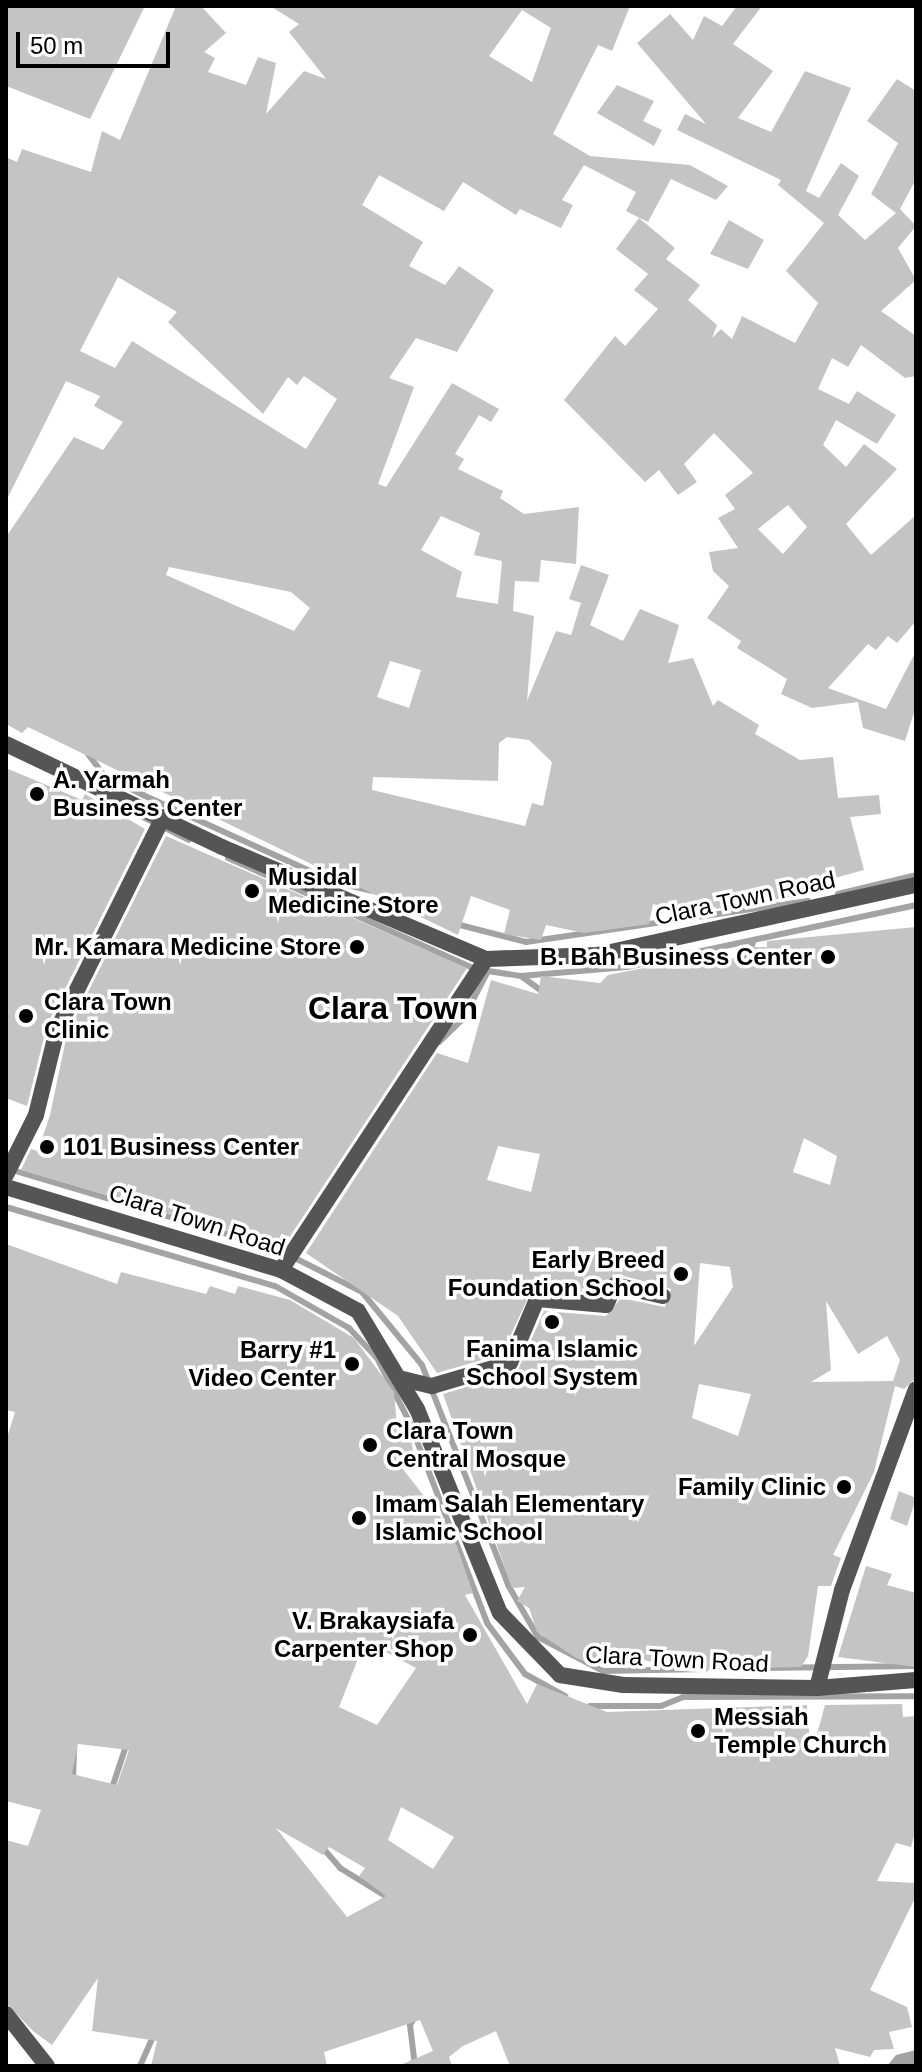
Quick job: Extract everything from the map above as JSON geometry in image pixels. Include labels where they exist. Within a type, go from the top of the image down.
[{"type":"street","name":"Clara Town Road","points":[[7,746],[486,959],[597,955],[916,885]]},
{"type":"street","points":[[6,1175],[36,1115],[57,1030],[163,817]]},
{"type":"street","points":[[281,1270],[486,959]]},
{"type":"street","name":"Clara Town Road","points":[[6,1187],[281,1270],[358,1311],[403,1379],[500,1613],[560,1675],[623,1685],[817,1688],[916,1680]]},
{"type":"street","points":[[403,1379],[432,1386],[510,1363],[537,1299],[606,1305],[615,1285],[663,1296]]},
{"type":"street","points":[[817,1688],[842,1590],[916,1389]]},
{"type":"street","points":[[6,2014],[47,2066]]},
{"type":"shaded area","points":[[916,2050],[916,2066],[887,2066],[896,2055]]},
{"type":"building","points":[[6,6],[145,6],[90,119],[6,86]]},
{"type":"building","points":[[176,6],[201,6],[226,33],[204,52],[215,58],[208,72],[246,85],[258,57],[276,63],[266,114],[304,71],[326,79],[289,32],[299,24],[270,6],[630,6],[612,51],[598,45],[553,134],[590,156],[690,165],[728,186],[716,200],[671,179],[648,222],[626,211],[636,192],[584,165],[562,200],[573,205],[561,228],[520,209],[516,215],[463,182],[444,211],[379,175],[362,205],[423,242],[409,266],[445,285],[459,266],[494,290],[457,352],[416,338],[389,378],[414,387],[378,484],[386,487],[452,383],[499,409],[491,422],[479,415],[455,454],[464,459],[458,469],[503,491],[500,498],[524,514],[579,507],[576,564],[541,560],[539,582],[515,581],[513,611],[534,616],[527,701],[556,631],[571,635],[581,603],[569,599],[581,565],[609,575],[590,625],[623,641],[640,609],[679,625],[668,663],[693,658],[713,706],[718,700],[759,725],[755,734],[800,760],[833,757],[838,798],[879,795],[881,814],[850,817],[864,870],[824,881],[827,889],[763,902],[686,913],[653,904],[649,924],[584,933],[546,925],[541,940],[504,934],[510,910],[471,896],[458,935],[28,727],[22,733],[6,724],[6,537],[74,437],[103,450],[123,422],[94,406],[100,396],[66,381],[6,501],[6,157],[17,162],[22,149],[91,172],[102,131],[120,140]],"holes":[[[522,10],[551,28],[532,82],[489,56]],[[118,277],[177,312],[168,322],[263,414],[288,377],[297,385],[304,376],[337,399],[306,449],[132,341],[115,368],[80,351]],[[441,516],[480,533],[474,555],[502,561],[498,604],[456,597],[462,572],[421,550]],[[169,567],[291,592],[310,608],[294,631],[166,575]],[[390,661],[421,670],[409,708],[377,697]],[[507,737],[529,740],[552,762],[543,806],[532,803],[525,826],[372,790],[373,777],[498,781],[499,743]]]},
{"type":"building","points":[[737,6],[762,6],[733,44],[773,71],[738,118],[771,132],[805,71],[851,88],[806,191],[819,198],[841,163],[859,176],[838,215],[865,240],[896,213],[871,194],[898,143],[867,121],[897,79],[916,91],[916,179],[900,209],[916,226],[898,248],[916,280],[881,311],[916,336],[916,376],[905,378],[861,345],[848,367],[832,358],[818,389],[849,404],[857,391],[896,415],[877,444],[836,420],[823,445],[846,467],[864,444],[897,469],[846,524],[871,555],[916,515],[916,621],[897,643],[888,636],[876,650],[868,644],[828,688],[886,709],[916,651],[916,706],[905,741],[863,728],[858,702],[812,708],[781,694],[787,679],[737,648],[741,641],[707,618],[729,586],[713,571],[709,552],[738,548],[718,518],[735,509],[725,495],[753,473],[714,433],[684,464],[697,482],[678,495],[659,470],[645,482],[564,400],[615,336],[625,346],[658,309],[634,290],[648,274],[616,249],[639,218],[675,248],[666,259],[700,285],[688,300],[717,325],[712,338],[721,329],[732,339],[742,316],[795,343],[818,303],[786,271],[824,223],[778,185],[781,180],[677,130],[685,114],[706,124],[637,43],[670,14],[693,40],[704,16],[722,26]],"holes":[[[788,505],[807,527],[783,554],[758,529]]]},
{"type":"building","points":[[617,85],[654,101],[643,121],[662,130],[654,146],[597,113]]},
{"type":"building","points":[[729,220],[764,240],[748,269],[710,254]]},
{"type":"building","points":[[6,768],[82,800],[85,794],[145,829],[47,1025],[27,1106],[6,1098]]},
{"type":"building","points":[[166,836],[467,968],[283,1247],[21,1170],[31,1149],[38,1151],[50,1115],[67,1034]]},
{"type":"building","points":[[916,927],[916,1378],[904,1389],[895,1386],[874,1472],[833,1555],[841,1558],[831,1586],[818,1586],[808,1656],[801,1667],[695,1670],[622,1656],[599,1655],[594,1665],[576,1658],[537,1632],[529,1608],[517,1601],[525,1587],[512,1588],[443,1394],[517,1372],[544,1311],[606,1316],[621,1298],[665,1307],[671,1289],[617,1274],[599,1293],[532,1289],[502,1354],[437,1373],[398,1316],[306,1253],[437,1053],[468,1063],[491,980],[538,994],[541,976],[600,983],[608,975],[689,959],[750,958],[751,947],[767,947],[767,941]],"holes":[[[804,1138],[837,1156],[830,1185],[793,1172]],[[498,1146],[540,1154],[531,1192],[487,1180]],[[700,1263],[730,1267],[733,1287],[694,1346]],[[826,1301],[858,1354],[887,1336],[900,1360],[893,1381],[811,1382],[831,1370]],[[699,1384],[751,1394],[738,1436],[692,1418]]]},
{"type":"building","points":[[6,1244],[117,1284],[121,1272],[206,1294],[210,1286],[235,1294],[238,1286],[290,1300],[354,1338],[394,1392],[397,1425],[409,1424],[415,1465],[402,1468],[452,1532],[473,1593],[465,1595],[527,1704],[537,1684],[607,1712],[807,1705],[811,1756],[825,1705],[902,1704],[903,1717],[916,1716],[916,1829],[911,1847],[896,1843],[877,1881],[916,1883],[916,1896],[870,1990],[907,2007],[912,2027],[889,2032],[894,2049],[874,2050],[870,2057],[835,2048],[840,2066],[510,2066],[496,2031],[463,2046],[449,2057],[452,2066],[398,2066],[433,2051],[420,2020],[324,2052],[327,2066],[151,2066],[157,2041],[92,2031],[98,1978],[52,2045],[33,2031],[6,2003],[6,1840],[28,1846],[41,1810],[6,1801],[6,1441],[15,1412],[6,1410]],"holes":[[[365,1641],[416,1668],[377,1725],[339,1707]],[[78,1744],[129,1750],[117,1785],[72,1774]],[[401,1807],[454,1837],[433,1869],[388,1840]],[[276,1828],[323,1855],[329,1847],[365,1868],[359,1876],[386,1896],[347,1917]]]},
{"type":"building","points":[[899,1491],[916,1498],[907,1526],[890,1519]]},
{"type":"building","points":[[866,1566],[892,1574],[887,1585],[916,1593],[916,1667],[838,1657]]},
{"type":"waterway","points":[[85,750],[104,775],[143,795],[334,882],[372,891]]},
{"type":"waterway","points":[[135,813],[189,840]]},
{"type":"waterway","points":[[228,858],[475,969],[521,976],[627,967],[916,905]]},
{"type":"waterway","points":[[838,894],[916,875]]},
{"type":"waterway","points":[[456,924],[526,942],[808,901]]},
{"type":"waterway","points":[[745,963],[753,942]]},
{"type":"waterway","points":[[439,1042],[463,1019],[488,971]]},
{"type":"waterway","points":[[521,976],[544,993]]},
{"type":"waterway","points":[[12,1170],[277,1249],[362,1292],[422,1365],[508,1585],[538,1637],[603,1671],[705,1669]]},
{"type":"waterway","points":[[6,1207],[275,1286],[349,1328],[377,1358],[410,1423],[487,1623],[525,1674],[565,1696]]},
{"type":"waterway","points":[[756,1668],[916,1666]]},
{"type":"waterway","points":[[590,1706],[661,1706],[683,1697],[916,1696]]},
{"type":"waterway","points":[[73,1779],[74,1741]]},
{"type":"waterway","points":[[111,1791],[126,1746]]},
{"type":"waterway","points":[[322,1847],[340,1868],[392,1900]]},
{"type":"waterway","points":[[415,2017],[410,2025],[415,2066]]},
{"type":"waterway","points":[[140,2066],[155,2033]]},
{"type":"place","name":"A. Yarmah Business Center","points":[[37,794]]},
{"type":"place","name":"Musidal Medicine Store","points":[[252,891]]},
{"type":"place","name":"Mr. Kamara Medicine Store","points":[[357,947]]},
{"type":"place","name":"B. Bah Business Center","points":[[828,957]]},
{"type":"place","name":"Clara Town Clinic","points":[[26,1016]]},
{"type":"place","name":"101 Business Center","points":[[47,1147]]},
{"type":"place","name":"Early Breed Foundation School","points":[[681,1274]]},
{"type":"place","name":"Fanima Islamic School System","points":[[552,1322]]},
{"type":"place","name":"Barry #1 Video Center","points":[[352,1364]]},
{"type":"place","name":"Clara Town Central Mosque","points":[[370,1445]]},
{"type":"place","name":"Family Clinic","points":[[844,1487]]},
{"type":"place","name":"Imam Salah Elementary Islamic School","points":[[359,1518]]},
{"type":"place","name":"V. Brakaysiafa Carpenter Shop","points":[[470,1635]]},
{"type":"place","name":"Messiah Temple Church","points":[[698,1731]]},
{"type":"district","name":"Clara Town","points":[[393,1008]]}]
